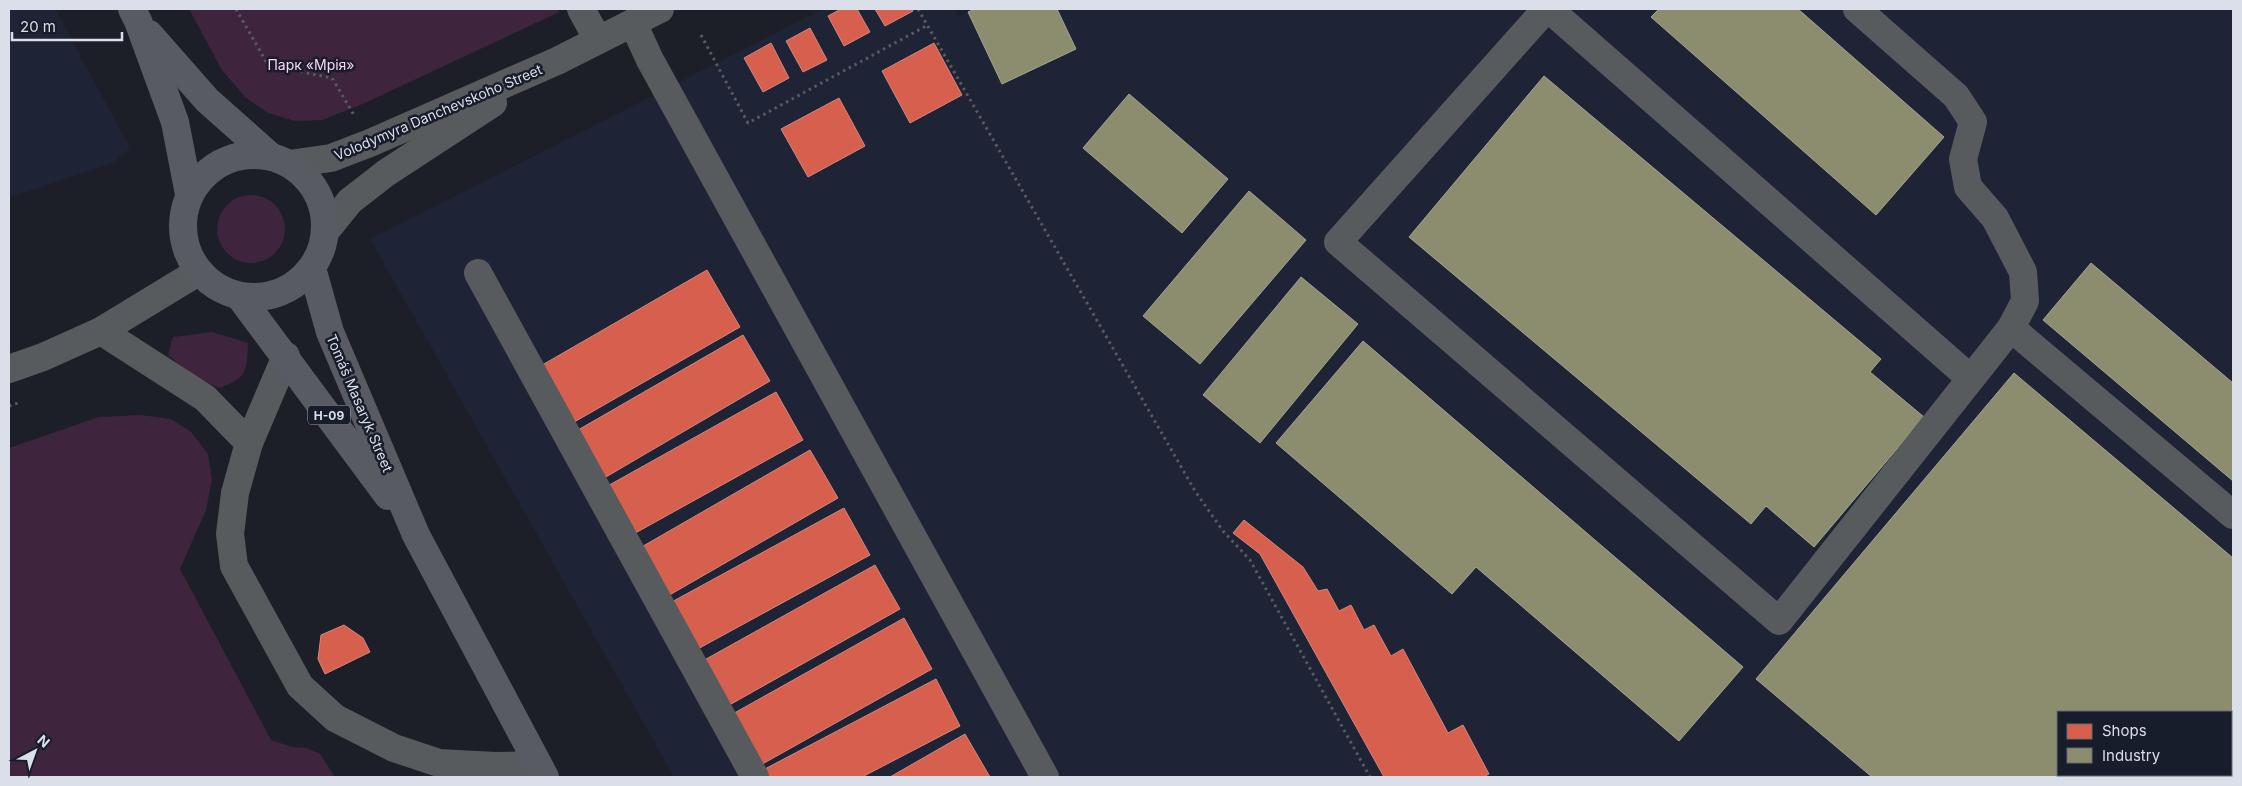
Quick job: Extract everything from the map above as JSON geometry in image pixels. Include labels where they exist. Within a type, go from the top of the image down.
[{"type":"main road","points":[[135,15],[207,100],[314,186],[321,200],[325,216],[325,232],[322,251],[312,268],[299,282],[282,293],[261,298],[240,297],[217,288],[198,272],[188,254],[182,234],[183,214],[189,194],[200,178],[214,166],[231,158],[250,154],[280,160]]},
{"type":"main road","points":[[135,15],[175,122],[189,194]]},
{"type":"main road","name":"Tomáš Masaryk Street","points":[[312,268],[330,332],[416,535],[541,771]]},
{"type":"main road","name":"Tomáš Masaryk Street","points":[[240,297],[286,356],[416,535]]},
{"type":"street","points":[[581,9],[598,40]]},
{"type":"street","name":"Volodymyra Danchevskoho Street","points":[[280,160],[331,158],[370,143],[557,61],[660,9]]},
{"type":"street","points":[[1857,9],[1956,96],[1973,122],[1963,159],[1968,187],[1996,218],[2023,272],[2025,301],[2011,328],[1779,620],[1338,242],[1548,9],[1970,378]]},
{"type":"street","points":[[633,23],[650,60],[1045,777]]},
{"type":"street","name":"Volodymyra Danchevskoho Street","points":[[325,232],[350,201],[386,173],[557,61]]},
{"type":"street","points":[[9,369],[44,357],[101,332],[198,272]]},
{"type":"street","points":[[478,273],[755,777]]},
{"type":"street","points":[[2011,328],[2233,515]]},
{"type":"street","points":[[101,332],[205,398],[249,443]]},
{"type":"street","points":[[286,356],[249,443],[235,493],[230,534],[234,566],[300,686],[335,718],[394,748],[440,763],[541,771]]},
{"type":"path","points":[[236,9],[268,64],[332,78],[370,143]]},
{"type":"path","points":[[918,9],[1195,491],[1223,531],[1250,560],[1370,777]]},
{"type":"path","points":[[701,35],[748,123],[928,25]]},
{"type":"shaded area","points":[[9,9],[55,9],[130,148],[113,163],[9,198]]},
{"type":"shaded area","points":[[823,9],[954,9],[958,16],[975,9],[2233,9],[2233,777],[674,777],[370,239]]},
{"type":"green space","name":"Парк «Мрія»","points":[[189,9],[557,9],[559,12],[365,103],[322,120],[295,121],[268,113],[245,97],[222,70]]},
{"type":"green space","points":[[244,195],[258,195],[270,200],[280,210],[285,222],[285,236],[280,248],[270,258],[258,263],[244,263],[232,258],[222,248],[217,236],[217,222],[222,210],[232,200]]},
{"type":"green space","points":[[212,332],[248,343],[244,372],[235,381],[219,388],[193,376],[168,355],[173,337]]},
{"type":"green space","points":[[141,415],[171,419],[191,432],[208,454],[212,480],[206,510],[180,569],[271,740],[292,747],[307,748],[320,754],[335,777],[9,777],[9,448],[99,417]]},
{"type":"building: Shops","points":[[841,9],[857,9],[870,32],[844,46],[828,16]]},
{"type":"building: Shops","points":[[875,9],[912,9],[913,11],[885,26]]},
{"type":"building: Shops","points":[[810,28],[827,60],[803,72],[786,41]]},
{"type":"building: Shops","points":[[771,43],[789,78],[763,92],[744,58]]},
{"type":"building: Shops","points":[[934,43],[962,95],[910,123],[882,71]]},
{"type":"building: Shops","points":[[839,98],[865,146],[808,177],[781,129]]},
{"type":"building: Shops","points":[[707,270],[740,327],[569,425],[537,368]]},
{"type":"building: Shops","points":[[743,335],[770,381],[599,481],[571,434]]},
{"type":"building: Shops","points":[[776,392],[803,440],[630,536],[604,488]]},
{"type":"building: Shops","points":[[810,450],[838,498],[666,597],[638,549]]},
{"type":"building: Shops","points":[[844,508],[870,555],[694,651],[668,604]]},
{"type":"building: Shops","points":[[1244,520],[1303,567],[1318,591],[1327,589],[1339,611],[1351,605],[1364,630],[1374,625],[1391,656],[1403,649],[1448,733],[1463,725],[1489,774],[1483,777],[1384,777],[1260,554],[1233,533]]},
{"type":"building: Shops","points":[[875,565],[900,609],[724,708],[699,663]]},
{"type":"building: Shops","points":[[904,618],[932,669],[757,767],[729,716]]},
{"type":"building: Shops","points":[[344,625],[363,638],[370,652],[325,674],[318,659],[321,635]]},
{"type":"building: Shops","points":[[936,679],[960,726],[862,777],[765,777],[761,771]]},
{"type":"building: Shops","points":[[965,734],[990,777],[890,777]]},
{"type":"building: Industry","points":[[975,9],[1057,9],[1076,49],[1002,84],[968,12]]},
{"type":"building: Industry","points":[[1659,9],[1798,9],[1944,137],[1876,215],[1651,17]]},
{"type":"building: Industry","points":[[1544,76],[1881,359],[1870,372],[1924,417],[1814,547],[1766,506],[1751,524],[1409,237]]},
{"type":"building: Industry","points":[[1129,94],[1228,179],[1182,233],[1083,148]]},
{"type":"building: Industry","points":[[1249,191],[1306,240],[1200,364],[1143,316]]},
{"type":"building: Industry","points":[[2091,263],[2233,383],[2233,481],[2043,320]]},
{"type":"building: Industry","points":[[1301,277],[1358,324],[1260,443],[1203,395]]},
{"type":"building: Industry","points":[[1363,341],[1743,667],[1679,741],[1476,567],[1452,594],[1276,443]]},
{"type":"building: Industry","points":[[2014,373],[2233,558],[2233,777],[1872,777],[1756,679]]}]
